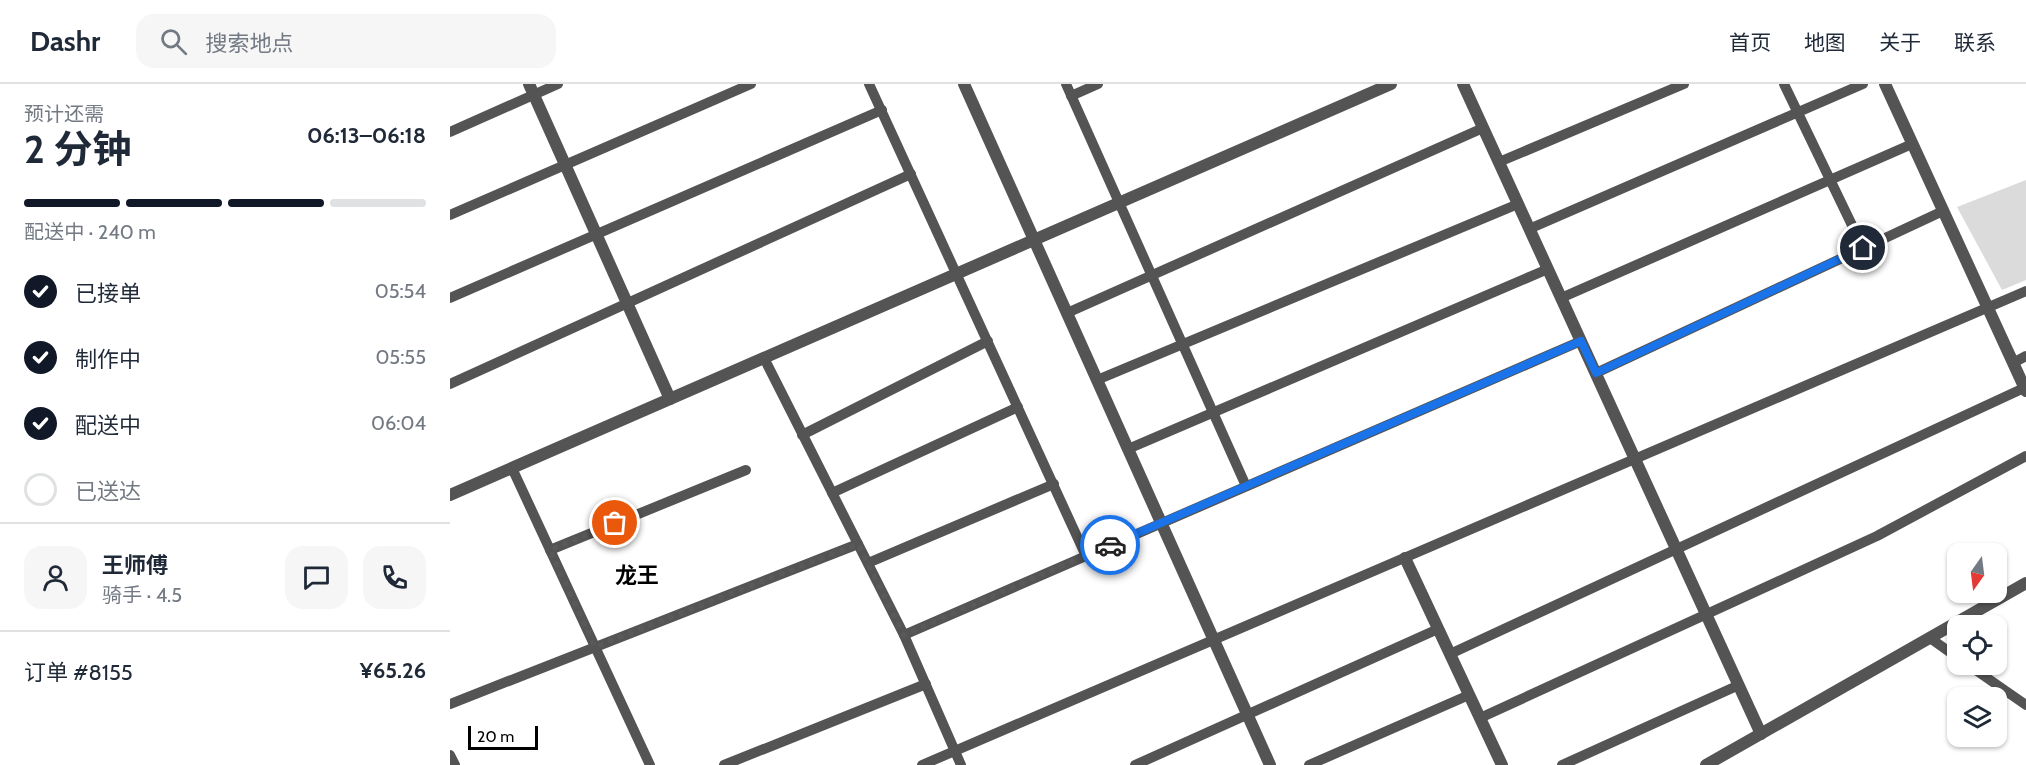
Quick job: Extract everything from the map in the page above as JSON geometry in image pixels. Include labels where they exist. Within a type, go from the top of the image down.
[{"type":"street","points":[[963,84],[1270,765]]},
{"type":"street","points":[[450,495],[1391,84]]},
{"type":"street","points":[[1463,84],[1761,734]]},
{"type":"street","points":[[1885,84],[2025,389]]},
{"type":"street","points":[[531,89],[670,399]]},
{"type":"street","points":[[1405,558],[1500,765]]},
{"type":"street","points":[[1706,765],[2026,583]]},
{"type":"lane","points":[[450,132],[531,89],[558,84]]},
{"type":"lane","points":[[450,215],[751,84]]},
{"type":"lane","points":[[869,84],[1086,556]]},
{"type":"lane","points":[[1066,84],[1246,486]]},
{"type":"lane","points":[[1071,96],[1098,84]]},
{"type":"lane","points":[[1499,162],[1684,84]]},
{"type":"lane","points":[[1784,84],[1863,248]]},
{"type":"lane","points":[[1529,229],[1863,84]]},
{"type":"lane","points":[[450,298],[882,110]]},
{"type":"lane","points":[[1066,313],[1483,128]]},
{"type":"lane","points":[[1561,298],[1912,144]]},
{"type":"lane","points":[[450,384],[911,174]]},
{"type":"lane","points":[[1097,380],[1518,204]]},
{"type":"lane","points":[[1596,373],[1943,211]]},
{"type":"lane","points":[[1128,449],[1548,269]]},
{"type":"lane","points":[[922,765],[2026,291]]},
{"type":"lane","points":[[802,435],[988,341]]},
{"type":"lane","points":[[904,635],[1581,341]]},
{"type":"lane","points":[[2013,363],[2026,356]]},
{"type":"lane","points":[[764,358],[904,635],[961,765]]},
{"type":"lane","points":[[1450,654],[2025,389]]},
{"type":"lane","points":[[832,493],[1018,407]]},
{"type":"lane","points":[[1480,718],[1876,536],[2026,456]]},
{"type":"lane","points":[[512,468],[650,765]]},
{"type":"lane","points":[[550,550],[746,470]]},
{"type":"lane","points":[[868,563],[1054,484]]},
{"type":"lane","points":[[450,704],[858,544]]},
{"type":"lane","points":[[1135,765],[1438,629]]},
{"type":"lane","points":[[1930,638],[1947,650]]},
{"type":"lane","points":[[1984,675],[2026,705]]},
{"type":"lane","points":[[724,765],[926,684]]},
{"type":"lane","points":[[1562,765],[1739,686]]},
{"type":"lane","points":[[1309,765],[1469,695]]},
{"type":"lane","points":[[450,755],[455,765]]},
{"type":"shaded area","points":[[2026,180],[2026,280],[2002,290],[1957,207]]},
{"type":"way so far","points":[[615,523],[550,550],[595,647],[858,544],[904,635],[1110,545]]},
{"type":"district","name":"龙王","points":[[637,575]]},
{"type":"route","points":[[1110,545],[1581,341],[1596,373],[1863,248]]}]
